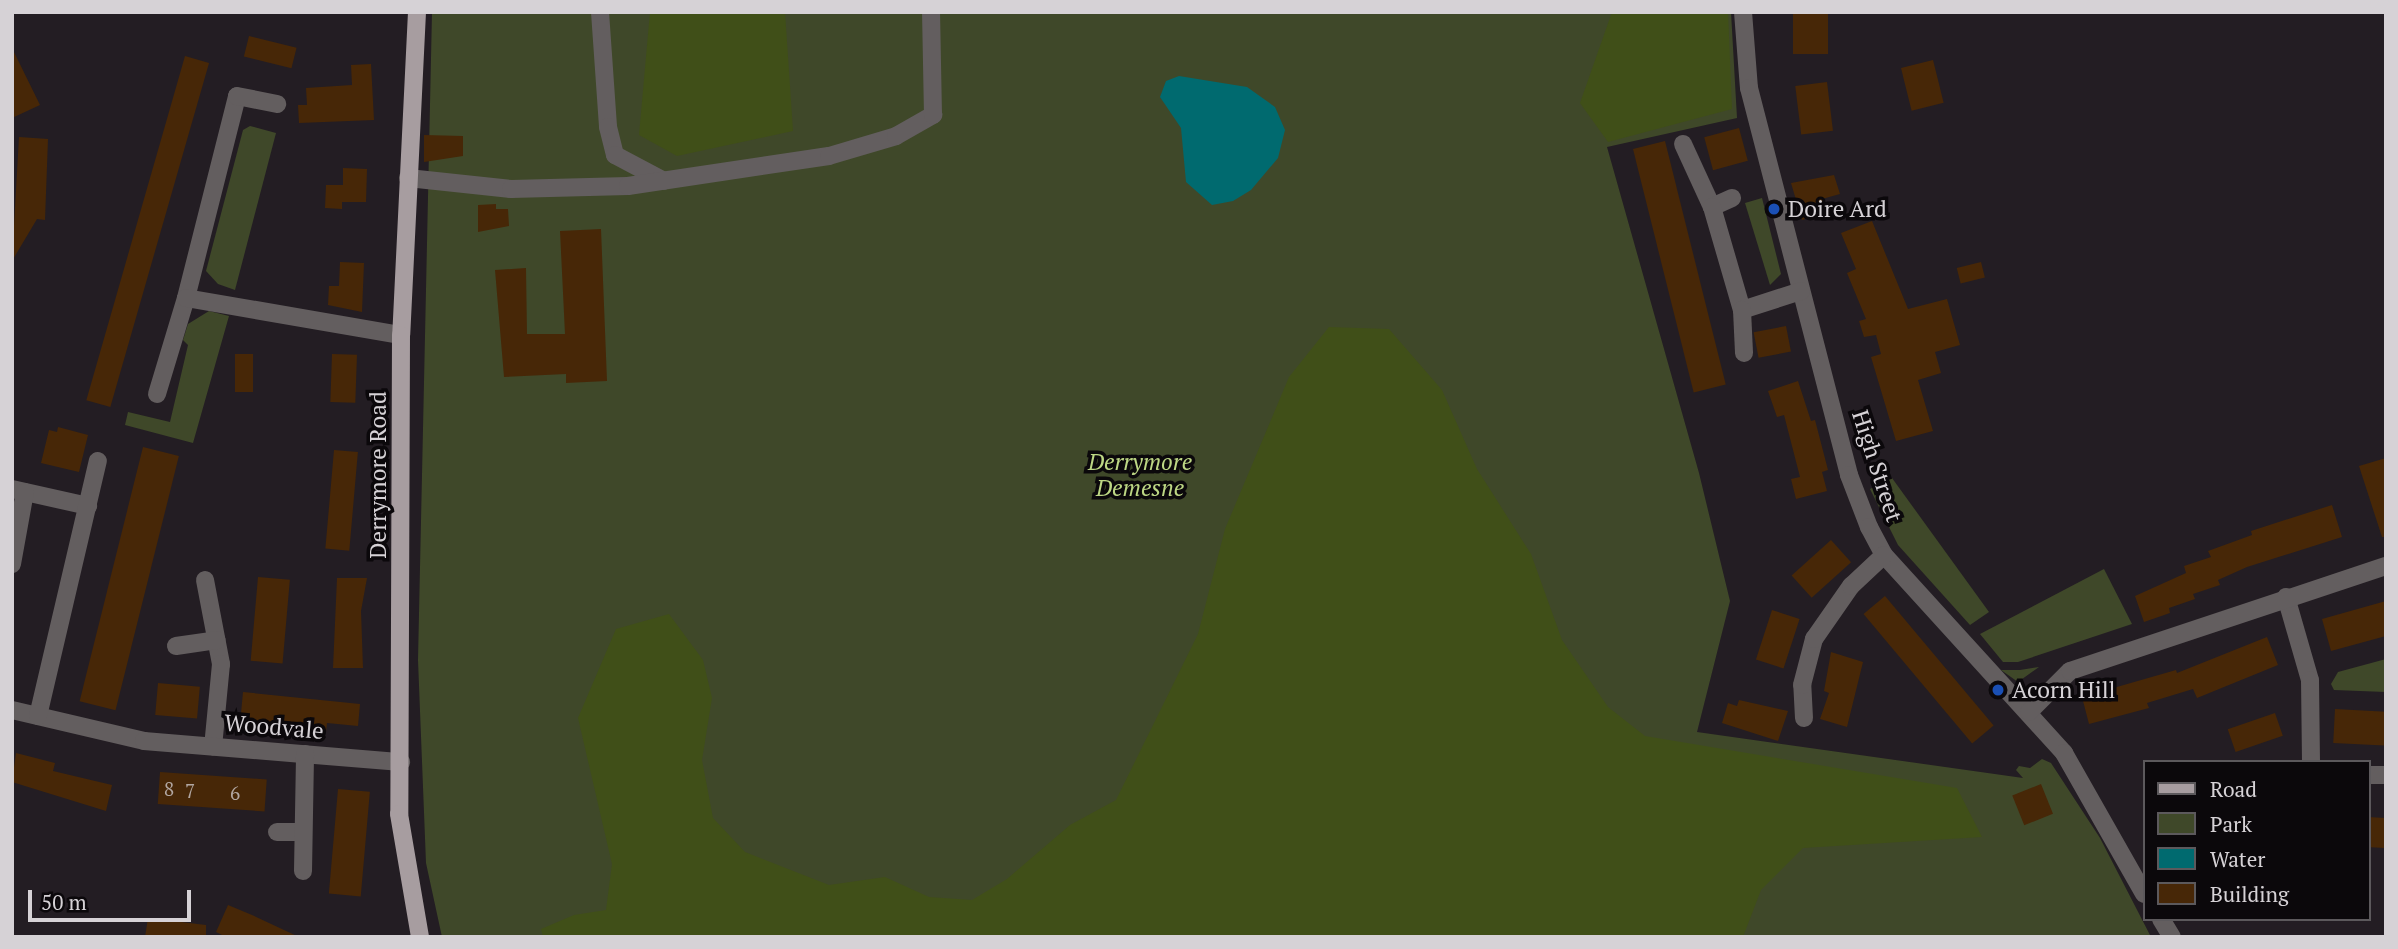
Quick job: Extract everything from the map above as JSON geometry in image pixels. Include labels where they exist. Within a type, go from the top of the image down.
[{"type":"main road","name":"Derrymore Road","points":[[417,12],[401,335],[399,814],[420,937]]},
{"type":"street","points":[[600,12],[608,127],[615,155],[664,181]]},
{"type":"street","points":[[408,178],[511,189],[664,181],[829,156],[896,136],[933,115],[931,12]]},
{"type":"street","name":"High Street","points":[[1743,12],[1746,76],[1801,291],[1849,475],[1884,555],[2064,753],[2142,890]]},
{"type":"street","points":[[157,394],[186,298],[236,96],[277,104]]},
{"type":"street","points":[[1683,145],[1712,207],[1742,310],[1744,353]]},
{"type":"street","points":[[1712,207],[1732,198]]},
{"type":"street","points":[[1742,310],[1801,291]]},
{"type":"street","points":[[186,298],[401,335]]},
{"type":"street","points":[[38,716],[98,461]]},
{"type":"street","points":[[12,564],[19,490],[88,506]]},
{"type":"street","points":[[1804,718],[1802,685],[1814,639],[1850,586],[1884,555]]},
{"type":"street","points":[[2029,712],[2070,671],[2286,597],[2386,566]]},
{"type":"street","points":[[205,580],[221,664],[214,747]]},
{"type":"street","points":[[2286,597],[2310,680],[2311,760]]},
{"type":"street","points":[[176,646],[217,640]]},
{"type":"street","name":"Woodvale","points":[[12,710],[144,741],[401,762]]},
{"type":"street","points":[[303,871],[305,754]]},
{"type":"street","points":[[277,832],[303,832]]},
{"type":"street","points":[[2162,921],[2172,937]]},
{"type":"green space","name":"Derrymore Demesne","points":[[432,12],[1731,12],[1737,118],[1607,147],[1699,473],[1730,601],[1697,732],[2023,778],[2016,770],[2019,766],[2030,768],[2042,759],[2051,763],[2100,838],[2151,937],[442,937],[426,863],[418,660]]},
{"type":"green space","points":[[650,12],[785,12],[793,131],[677,156],[639,135]]},
{"type":"green space","points":[[1612,12],[1728,12],[1732,109],[1608,142],[1580,103]]},
{"type":"green space","points":[[250,126],[276,133],[235,290],[218,284],[206,271],[243,130]]},
{"type":"green space","points":[[1762,198],[1781,274],[1770,285],[1745,203]]},
{"type":"green space","points":[[209,311],[229,316],[193,443],[125,425],[128,412],[170,422],[188,345],[183,340],[188,324]]},
{"type":"green space","points":[[1329,327],[1389,329],[1442,390],[1477,469],[1531,554],[1562,640],[1608,707],[1645,736],[1957,788],[1982,837],[1803,848],[1761,890],[1743,937],[543,937],[541,929],[574,915],[606,910],[612,864],[578,718],[616,629],[669,614],[703,660],[712,698],[702,760],[713,818],[745,852],[829,885],[885,877],[929,897],[972,900],[1007,879],[1070,825],[1116,800],[1198,634],[1225,529],[1289,377]]},
{"type":"green space","points":[[1892,478],[1989,612],[1970,625],[1898,545],[1870,489]]},
{"type":"green space","points":[[2104,569],[2132,624],[2018,662],[2003,662],[1980,634]]},
{"type":"green space","points":[[2386,659],[2386,692],[2334,690],[2331,684],[2338,672]]},
{"type":"green space","points":[[2039,667],[2018,682],[2001,670],[2020,670]]},
{"type":"water","points":[[1179,76],[1247,87],[1275,107],[1285,130],[1278,158],[1251,190],[1233,201],[1212,205],[1186,182],[1181,128],[1160,97],[1166,81]]},
{"type":"building","points":[[1793,12],[1828,12],[1828,54],[1793,54]]},
{"type":"building","points":[[249,36],[297,48],[291,68],[244,56]]},
{"type":"building","points":[[12,48],[40,105],[12,118]]},
{"type":"building","points":[[185,56],[209,63],[110,407],[86,400]]},
{"type":"building","points":[[1933,60],[1944,103],[1912,111],[1901,68]]},
{"type":"building","points":[[371,64],[374,120],[299,123],[298,105],[307,105],[306,88],[352,85],[351,65]]},
{"type":"building","points":[[1827,82],[1833,131],[1801,135],[1795,86]]},
{"type":"building","points":[[1739,128],[1748,161],[1713,170],[1704,137]]},
{"type":"building","points":[[424,135],[463,136],[463,156],[424,162]]},
{"type":"building","points":[[19,137],[48,139],[45,220],[37,219],[12,261]]},
{"type":"building","points":[[1665,141],[1726,385],[1694,393],[1633,149]]},
{"type":"building","points":[[343,168],[367,169],[366,202],[342,202],[342,209],[325,208],[326,185],[343,185]]},
{"type":"building","points":[[1834,175],[1840,194],[1822,199],[1826,213],[1802,220],[1791,183]]},
{"type":"building","points":[[496,204],[496,209],[508,209],[509,226],[478,232],[478,205]]},
{"type":"building","points":[[1872,221],[1908,309],[1947,299],[1960,345],[1935,352],[1941,373],[1918,380],[1933,431],[1896,441],[1871,357],[1881,354],[1876,335],[1864,337],[1859,321],[1866,319],[1847,273],[1856,269],[1841,233]]},
{"type":"building","points":[[601,229],[607,381],[566,383],[566,374],[504,377],[495,270],[526,268],[527,334],[565,334],[560,231]]},
{"type":"building","points":[[340,262],[364,263],[362,312],[328,305],[329,286],[339,286]]},
{"type":"building","points":[[1981,262],[1985,278],[1961,284],[1957,268]]},
{"type":"building","points":[[1786,326],[1791,352],[1759,358],[1754,332]]},
{"type":"building","points":[[235,354],[253,354],[253,392],[235,392]]},
{"type":"building","points":[[332,354],[357,355],[355,403],[330,402]]},
{"type":"building","points":[[1798,381],[1811,421],[1815,420],[1828,470],[1822,472],[1827,491],[1796,499],[1791,479],[1800,477],[1784,415],[1777,417],[1768,391]]},
{"type":"building","points":[[58,427],[88,435],[79,472],[41,463],[49,430],[57,432]]},
{"type":"building","points":[[143,447],[179,456],[116,710],[80,701]]},
{"type":"building","points":[[334,450],[358,452],[349,551],[325,549]]},
{"type":"building","points":[[2386,458],[2386,537],[2382,537],[2359,466]]},
{"type":"building","points":[[2332,505],[2342,537],[2247,567],[2218,580],[2220,585],[2193,594],[2195,599],[2169,608],[2170,613],[2144,622],[2135,596],[2186,573],[2184,566],[2211,557],[2208,551],[2252,535],[2251,531]]},
{"type":"building","points":[[1831,540],[1851,562],[1812,598],[1792,575]]},
{"type":"building","points":[[258,577],[290,580],[283,663],[251,661]]},
{"type":"building","points":[[337,578],[367,578],[361,611],[363,668],[333,668]]},
{"type":"building","points":[[1885,596],[1994,725],[1972,743],[1864,614]]},
{"type":"building","points":[[2386,601],[2386,636],[2331,651],[2322,619]]},
{"type":"building","points":[[1772,610],[1800,619],[1784,668],[1756,659]]},
{"type":"building","points":[[2267,637],[2278,665],[2197,698],[2193,689],[2147,703],[2149,708],[2089,724],[2082,697],[2176,670],[2177,673]]},
{"type":"building","points":[[1831,652],[1863,662],[1847,727],[1820,719],[1829,693],[1824,691]]},
{"type":"building","points":[[158,683],[200,687],[197,719],[155,715]]},
{"type":"building","points":[[243,692],[360,704],[358,726],[327,723],[326,732],[240,724]]},
{"type":"building","points":[[1739,700],[1788,711],[1778,741],[1722,723],[1728,703],[1737,706]]},
{"type":"building","points":[[2335,709],[2386,712],[2384,746],[2333,743]]},
{"type":"building","points":[[2275,713],[2283,736],[2236,752],[2228,729]]},
{"type":"building","points":[[16,753],[55,763],[53,771],[112,785],[106,811],[12,782]]},
{"type":"building","points":[[160,772],[267,779],[265,811],[158,804]]},
{"type":"building","points":[[2041,784],[2053,814],[2024,825],[2012,796]]},
{"type":"building","points":[[338,789],[370,792],[361,896],[329,894]]},
{"type":"building","points":[[2370,817],[2386,818],[2384,848],[2370,847]]},
{"type":"building","points":[[228,905],[299,937],[226,937],[216,932]]},
{"type":"building","points":[[148,918],[206,925],[206,937],[145,937]]},
{"type":"place","name":"Doire Ard","points":[[1774,209]]},
{"type":"place","name":"Acorn Hill","points":[[1998,690]]}]
